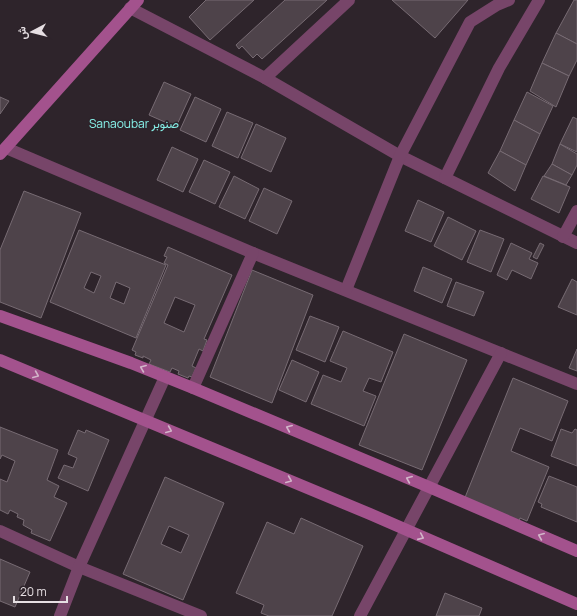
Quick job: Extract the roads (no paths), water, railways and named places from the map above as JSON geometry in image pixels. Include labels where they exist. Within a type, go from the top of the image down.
[{"type":"main road","points":[[3,151],[135,2]]},
{"type":"main road","points":[[0,316],[131,363],[193,388],[429,487],[577,552]]},
{"type":"main road","points":[[0,360],[406,530],[577,604]]},
{"type":"street","points":[[265,78],[349,0]]},
{"type":"street","points":[[346,290],[400,156],[470,22],[494,3],[509,0]]},
{"type":"street","points":[[446,178],[499,68],[539,0]]},
{"type":"street","points":[[135,2],[400,156],[577,243]]},
{"type":"street","points":[[3,151],[577,384]]},
{"type":"street","points":[[563,237],[577,211]]},
{"type":"street","points":[[193,388],[253,253]]},
{"type":"street","points":[[360,616],[501,353]]},
{"type":"street","points":[[60,616],[79,568],[165,377]]},
{"type":"street","points":[[0,531],[79,568],[201,616]]},
{"type":"district","name":"Sanaoubar صنوبر","points":[[134,123]]}]
